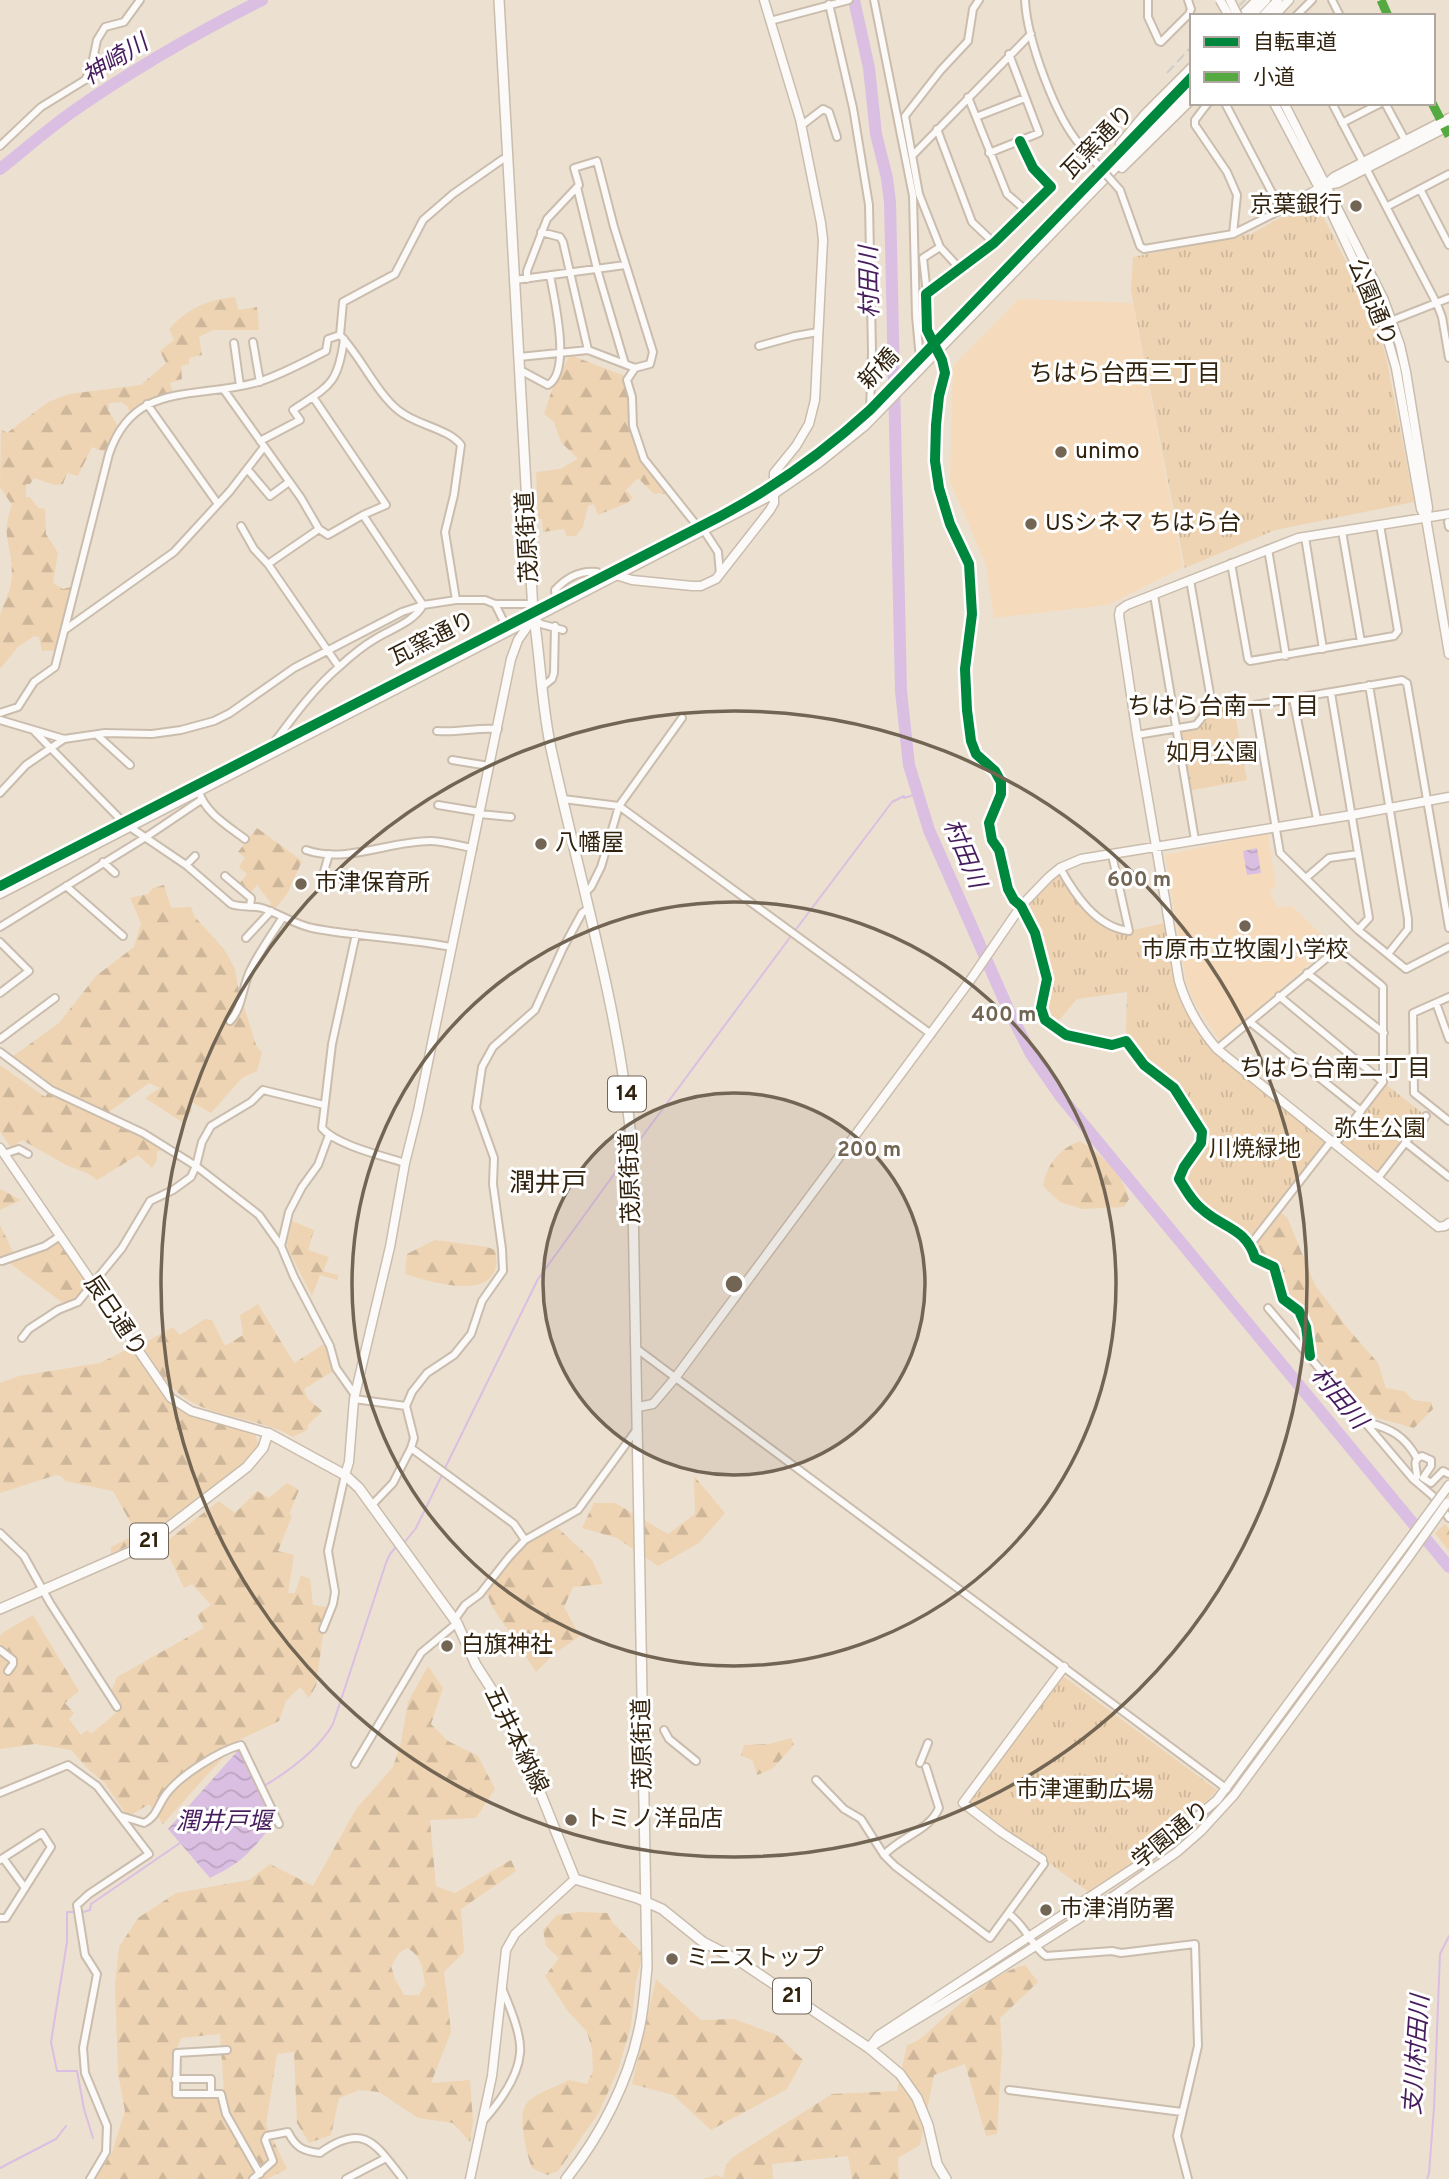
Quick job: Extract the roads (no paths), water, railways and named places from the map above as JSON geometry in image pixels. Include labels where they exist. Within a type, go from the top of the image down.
[{"type":"main road","name":"茂原街道","points":[[499,0],[533,611],[540,689],[552,752],[615,1017],[627,1091],[632,1148],[647,1967],[643,2010],[619,2092],[566,2179]]},
{"type":"main road","name":"五井本納線","points":[[268,1433],[353,1481],[456,1621],[477,1665],[517,1735],[575,1879]]},
{"type":"main road","name":"21","points":[[0,1609],[152,1540],[247,1467],[259,1455],[268,1433]]},
{"type":"main road","name":"21","points":[[575,1879],[662,1909],[703,1942],[738,1960],[869,2048],[900,2074],[918,2098],[928,2126],[936,2164],[946,2179]]},
{"type":"street","points":[[0,146],[41,107],[85,80],[97,40],[105,27],[124,22],[141,0]]},
{"type":"street","points":[[619,576],[632,580],[701,586],[711,583],[772,508],[774,473],[805,433],[813,412],[823,240],[802,125],[765,0]]},
{"type":"street","points":[[771,21],[849,0]]},
{"type":"street","points":[[874,0],[914,196],[916,316],[920,363]]},
{"type":"street","points":[[961,270],[940,247],[919,194],[914,154],[905,116],[968,41],[973,9],[979,0]]},
{"type":"street","points":[[1025,0],[1026,20],[1068,131],[1120,190],[1140,246],[1144,249],[1233,234],[1322,187],[1338,183],[1405,140],[1449,118]]},
{"type":"street","points":[[1149,0],[1148,16],[1158,41],[1161,42],[1189,15],[1191,9],[1188,0]]},
{"type":"street","points":[[1242,14],[1257,0]]},
{"type":"street","points":[[1253,14],[1266,0]]},
{"type":"street","points":[[1264,14],[1278,0]]},
{"type":"street","points":[[1276,14],[1289,0]]},
{"type":"street","points":[[1298,14],[1312,0]]},
{"type":"street","points":[[829,4],[853,108],[869,205],[872,413]]},
{"type":"street","points":[[914,154],[1031,34]]},
{"type":"street","points":[[989,153],[1039,133],[1009,54]]},
{"type":"street","points":[[1190,69],[1145,114],[1110,157],[1107,170],[1123,168],[1190,101]]},
{"type":"street","name":"瓦窯通り","points":[[920,363],[1107,170],[1190,79]]},
{"type":"street","name":"瓦窯通り","points":[[1107,170],[1190,91]]},
{"type":"street","points":[[968,97],[1007,194],[1028,212]]},
{"type":"street","points":[[976,117],[1026,98]]},
{"type":"street","points":[[1206,105],[1195,120],[1195,125],[1227,172],[1237,195],[1233,234]]},
{"type":"street","points":[[1226,105],[1281,210]]},
{"type":"street","name":"公園通り","points":[[1275,105],[1384,300],[1387,322],[1406,372],[1428,508],[1426,518],[1449,654]]},
{"type":"street","name":"公園通り","points":[[1285,105],[1322,187]]},
{"type":"street","points":[[1333,105],[1437,304],[1449,358]]},
{"type":"street","points":[[1342,123],[1379,105]]},
{"type":"street","points":[[1384,105],[1405,140]]},
{"type":"street","points":[[802,125],[823,109],[828,112],[837,137]]},
{"type":"street","points":[[1365,166],[1449,126]]},
{"type":"street","points":[[937,130],[972,222],[994,243]]},
{"type":"street","points":[[927,294],[994,243],[1051,187],[1033,168],[1020,141]]},
{"type":"street","points":[[65,629],[174,552],[248,470],[262,444],[300,420],[293,410],[330,386],[341,361],[342,302],[395,274],[422,220],[461,188],[503,159],[508,159]]},
{"type":"street","points":[[625,364],[597,270],[574,167],[597,162],[625,265],[653,352],[650,364],[635,368],[627,377],[632,397],[633,426],[639,447],[651,471],[667,486],[718,552],[720,574]]},
{"type":"street","points":[[1388,206],[1449,174]]},
{"type":"street","points":[[527,279],[527,271],[547,219],[577,187]]},
{"type":"street","points":[[1420,189],[1449,245]]},
{"type":"street","points":[[541,232],[561,237],[588,350]]},
{"type":"street","points":[[940,247],[923,258],[927,294],[926,318],[927,330],[945,373],[937,413],[936,461],[939,488],[950,524],[969,564],[972,614],[965,651],[965,672],[971,741],[976,754],[995,771],[1001,782],[1001,794],[989,824],[990,834],[999,850],[1008,889],[1013,900],[1021,906],[1035,933],[1047,979],[1041,1008],[1045,1020],[1066,1035],[1112,1045],[1126,1041],[1144,1065],[1174,1088],[1202,1132],[1201,1143],[1179,1179],[1201,1209],[1219,1223],[1238,1231],[1250,1245],[1255,1258],[1274,1267],[1283,1299],[1299,1311],[1306,1327],[1310,1356]]},
{"type":"street","points":[[515,280],[625,265]]},
{"type":"street","points":[[520,370],[544,384],[552,383],[558,373],[561,353],[550,275]]},
{"type":"street","points":[[1387,322],[1449,298]]},
{"type":"street","points":[[759,346],[818,332]]},
{"type":"street","points":[[0,713],[18,707],[34,682],[55,667],[112,444],[129,417],[147,404],[164,398],[260,382],[326,351],[328,339],[342,337]]},
{"type":"street","points":[[342,337],[394,407],[414,421],[455,438],[461,445],[454,495],[445,532],[456,600]]},
{"type":"street","points":[[253,342],[260,382]]},
{"type":"street","points":[[234,343],[240,386]]},
{"type":"street","points":[[519,357],[588,350],[635,368]]},
{"type":"street","name":"新橋","points":[[872,413],[920,363]]},
{"type":"street","points":[[224,390],[289,482],[319,530],[328,535],[386,505],[313,397]]},
{"type":"street","points":[[147,404],[218,504]]},
{"type":"street","name":"瓦窯通り","points":[[0,886],[199,791],[533,611],[619,576],[774,490],[828,456],[872,413]]},
{"type":"street","points":[[248,470],[270,496],[289,482]]},
{"type":"street","points":[[1449,514],[1305,537],[1123,607],[1119,615],[1179,981],[1195,1020],[1217,1049],[1438,1227],[1449,1223]]},
{"type":"street","points":[[363,515],[424,605]]},
{"type":"street","points":[[1231,564],[1248,659],[1254,662],[1394,636],[1398,631],[1380,525]]},
{"type":"street","points":[[241,526],[254,549],[268,564],[339,667]]},
{"type":"street","name":"瓦窯通り","points":[[0,894],[271,747],[556,598],[702,529]]},
{"type":"street","points":[[268,564],[319,530]]},
{"type":"street","points":[[1342,531],[1361,642]]},
{"type":"street","points":[[1305,537],[1323,649]]},
{"type":"street","points":[[1268,549],[1286,656]]},
{"type":"street","points":[[1137,735],[1196,725],[1212,705],[1190,580]]},
{"type":"street","points":[[1154,595],[1195,840]]},
{"type":"street","points":[[0,720],[64,739],[167,733],[214,721],[240,707],[294,668],[327,649],[402,612],[456,600],[485,600],[533,611],[541,624],[559,628],[554,673],[552,679],[540,689]]},
{"type":"street","points":[[495,604],[506,626]]},
{"type":"street","points":[[271,747],[309,698],[339,667],[374,640],[411,619],[424,605]]},
{"type":"street","points":[[323,1629],[335,1592],[328,1551],[349,1462],[355,1397],[390,1247],[405,1163],[511,659],[533,611]]},
{"type":"street","points":[[1449,928],[1407,683],[1402,680],[1255,705],[1280,853],[1358,930],[1408,969],[1449,947]]},
{"type":"street","points":[[1369,685],[1408,929],[1388,954]]},
{"type":"street","points":[[1331,693],[1369,918],[1358,930]]},
{"type":"street","points":[[1293,698],[1317,819]]},
{"type":"street","points":[[586,892],[601,867],[619,806],[682,718]]},
{"type":"street","points":[[437,731],[453,732],[479,727],[498,729]]},
{"type":"street","points":[[33,731],[127,825],[186,865],[230,904],[271,911],[293,923],[312,928],[450,947]]},
{"type":"street","points":[[97,735],[130,765]]},
{"type":"street","points":[[0,793],[26,765],[64,739]]},
{"type":"street","points":[[452,760],[489,766]]},
{"type":"street","points":[[199,791],[201,800],[245,839]]},
{"type":"street","points":[[638,1407],[653,1404],[675,1378],[969,982],[1021,906],[1060,869],[1080,859],[1317,819],[1352,816],[1449,797]]},
{"type":"street","points":[[563,799],[619,806],[930,1034]]},
{"type":"street","points":[[0,927],[201,800]]},
{"type":"street","points":[[438,805],[511,817]]},
{"type":"street","points":[[306,850],[330,854],[430,841],[473,848]]},
{"type":"street","points":[[321,882],[330,854]]},
{"type":"street","points":[[1306,878],[1329,858],[1358,854]]},
{"type":"street","points":[[1060,869],[1079,900],[1115,929],[1129,931],[1112,855]]},
{"type":"street","points":[[186,865],[195,856]]},
{"type":"street","points":[[103,862],[115,873]]},
{"type":"street","points":[[225,876],[251,898],[250,906]]},
{"type":"street","points":[[66,886],[123,936]]},
{"type":"street","points":[[371,1506],[393,1483],[411,1448],[414,1438],[406,1406],[412,1392],[427,1373],[454,1355],[471,1334],[482,1301],[503,1271],[492,1184],[494,1158],[476,1108],[483,1064],[493,1047],[535,1010],[572,929],[582,913],[589,908]]},
{"type":"street","points":[[246,938],[271,911]]},
{"type":"street","points":[[230,1021],[237,1012],[249,972],[257,956],[284,917]]},
{"type":"street","points":[[356,934],[342,992],[322,1128],[329,1135],[405,1163]]},
{"type":"street","points":[[0,942],[30,971],[0,993]]},
{"type":"street","points":[[1217,1049],[1336,951],[1383,987],[1383,1082],[1250,1245]]},
{"type":"street","points":[[1307,973],[1384,1034]]},
{"type":"street","points":[[1279,996],[1383,1082]]},
{"type":"street","points":[[1449,997],[1413,1013],[1413,1093],[1449,1121]]},
{"type":"street","points":[[0,1039],[55,998]]},
{"type":"street","points":[[1436,1003],[1449,1039]]},
{"type":"street","points":[[1250,1022],[1362,1111]]},
{"type":"street","points":[[0,1052],[51,1090],[143,1133],[196,1166],[259,1215],[281,1245],[294,1277],[330,1346],[335,1368],[355,1397],[406,1406]]},
{"type":"street","points":[[22,1338],[29,1329],[58,1310],[78,1302],[121,1248],[150,1200],[186,1182],[196,1166],[202,1142],[216,1121],[251,1102],[263,1090],[324,1105]]},
{"type":"street","points":[[1378,1178],[1426,1116]]},
{"type":"street","points":[[281,1245],[289,1212],[302,1186],[318,1165],[329,1135]]},
{"type":"street","points":[[1405,1142],[1449,1177]]},
{"type":"street","points":[[2,1151],[19,1149],[28,1154]]},
{"type":"street","name":"辰巳通り","points":[[2,1151],[164,1391],[177,1404],[191,1411],[268,1433]]},
{"type":"street","points":[[2,1261],[45,1246],[60,1236]]},
{"type":"street","points":[[1268,1308],[1413,1479],[1433,1496],[1449,1518]]},
{"type":"street","points":[[637,1349],[1234,1795]]},
{"type":"street","points":[[1366,1422],[1393,1430],[1407,1442],[1417,1458]]},
{"type":"street","points":[[355,1764],[421,1653],[456,1621],[465,1605],[481,1594],[509,1557],[526,1541],[578,1510],[638,1428]]},
{"type":"street","points":[[411,1448],[514,1524],[526,1541]]},
{"type":"street","points":[[1413,1479],[1417,1477],[1414,1462],[1422,1455],[1431,1460],[1431,1466],[1423,1478],[1428,1483],[1432,1483],[1443,1471],[1449,1474]]},
{"type":"street","name":"学園通り","points":[[869,2048],[879,2035],[1168,1844],[1217,1800],[1449,1485]]},
{"type":"street","points":[[869,2048],[1080,1918],[1177,1852],[1200,1831],[1234,1795],[1448,1502]]},
{"type":"street","points":[[0,1534],[24,1556],[117,1707]]},
{"type":"street","points":[[0,1650],[13,1660],[8,1671]]},
{"type":"street","points":[[816,1780],[844,1809],[861,1819],[884,1855],[895,1866],[990,1937],[1044,1864],[1042,1859],[963,1803],[1064,1667]]},
{"type":"street","points":[[663,1730],[669,1739],[696,1761]]},
{"type":"street","points":[[884,1855],[890,1848],[934,1819],[939,1808],[923,1765],[928,1743]]},
{"type":"street","points":[[120,1815],[144,1823],[152,1819],[174,1786],[219,1753],[241,1745],[279,1824]]},
{"type":"street","points":[[0,1793],[68,1765],[97,1786],[149,1854],[77,1905],[85,1955],[97,1974],[83,2048],[85,2073],[107,2126],[106,2152],[91,2179]]},
{"type":"street","points":[[0,1919],[6,1918],[51,1847],[42,1833],[1,1859],[25,1888]]},
{"type":"street","points":[[470,2179],[492,2076],[506,1950],[515,1934],[575,1879]]},
{"type":"street","points":[[1073,1907],[1080,1918]]},
{"type":"street","points":[[1009,1914],[1020,1922],[1040,1952],[1046,1956],[1112,1951],[1121,1953],[1195,1944],[1198,2046],[1177,2136],[1188,2179]]},
{"type":"street","points":[[482,2123],[497,2106],[517,2066],[521,2050],[501,1986]]},
{"type":"street","points":[[227,2050],[177,2053],[176,2094],[221,2094],[226,2114],[260,2174]]},
{"type":"street","points":[[176,2079],[211,2080],[211,2094]]},
{"type":"street","points":[[1009,2090],[1182,2112]]},
{"type":"street","points":[[253,2179],[274,2161],[265,2140],[267,2136],[288,2132],[295,2146],[304,2151],[320,2153],[356,2137],[366,2139],[379,2147],[403,2179]]},
{"type":"street","points":[[346,2179],[386,2158]]},
{"type":"water","points":[[1257,848],[1261,873],[1247,875],[1243,851]]},
{"type":"water","name":"潤井戸堰","points":[[246,1745],[278,1818],[241,1860],[210,1878],[168,1829],[242,1746]]},
{"type":"waterway","name":"神崎川","points":[[0,169],[63,119],[118,81],[262,0]]},
{"type":"waterway","name":"村田川","points":[[854,0],[869,68],[876,134],[890,202],[901,691],[909,765],[929,830],[1009,1011],[1031,1054],[1061,1097],[1449,1567]]},
{"type":"waterway","points":[[794,932],[892,802],[917,794]]},
{"type":"waterway","points":[[636,1145],[791,936]]},
{"type":"waterway","points":[[444,1470],[538,1279],[628,1155]]},
{"type":"waterway","points":[[404,1543],[416,1528],[442,1475]]},
{"type":"waterway","points":[[264,1786],[302,1759],[327,1734],[333,1724],[386,1563],[396,1547]]},
{"type":"waterway","points":[[80,1913],[90,1910],[91,1904],[180,1843]]},
{"type":"waterway","points":[[74,1912],[67,1912],[67,1942],[51,2042],[57,2071],[77,2071],[93,2138]]},
{"type":"waterway","name":"支川村田川","points":[[1427,2179],[1434,2108],[1440,1954],[1449,1936]]},
{"type":"waterway","points":[[0,2168],[56,2139],[66,2126]]},
{"type":"railway","points":[[1231,14],[1245,0]]},
{"type":"railway","points":[[1167,73],[1190,48]]},
{"type":"place","name":"京葉銀行","points":[[1356,206]]},
{"type":"place","name":"unimo","points":[[1061,452]]},
{"type":"place","name":"USシネマ ちはら台","points":[[1031,524]]},
{"type":"place","name":"八幡屋","points":[[541,844]]},
{"type":"place","name":"市津保育所","points":[[301,884]]},
{"type":"place","name":"市原市立牧園小学校","points":[[1245,926]]},
{"type":"place","name":"白旗神社","points":[[447,1646]]},
{"type":"place","name":"トミノ洋品店","points":[[571,1820]]},
{"type":"place","name":"市津消防署","points":[[1046,1910]]},
{"type":"place","name":"ミニストップ","points":[[672,1959]]},
{"type":"district","name":"ちはら台西三丁目","points":[[1125,375]]},
{"type":"district","name":"ちはら台南一丁目","points":[[1223,708]]},
{"type":"district","name":"ちはら台南二丁目","points":[[1335,1070]]},
{"type":"district","name":"潤井戸","points":[[548,1184]]},
{"type":"park label","name":"如月公園","points":[[1212,754]]},
{"type":"park label","name":"弥生公園","points":[[1380,1130]]},
{"type":"park label","name":"川焼緑地","points":[[1255,1150]]},
{"type":"park label","name":"市津運動広場","points":[[1085,1791]]}]
